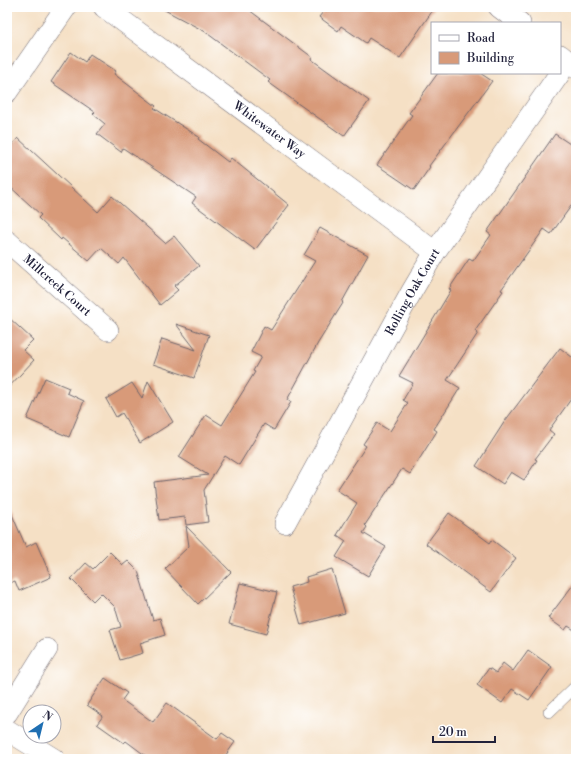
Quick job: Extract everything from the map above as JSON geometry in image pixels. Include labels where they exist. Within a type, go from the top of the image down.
[{"type":"street","points":[[7,92],[66,7]]},
{"type":"street","name":"Whitewater Way","points":[[104,7],[435,252]]},
{"type":"street","points":[[499,7],[519,22]]},
{"type":"street","name":"Rolling Oak Court","points":[[285,523],[435,252],[559,74]]},
{"type":"street","name":"Millcreek Court","points":[[7,241],[108,330]]},
{"type":"street","points":[[7,713],[47,649]]},
{"type":"street","points":[[7,730],[54,759]]},
{"type":"lane","points":[[549,712],[576,686]]},
{"type":"building","points":[[159,7],[245,7],[312,57],[311,59],[369,101],[344,136],[268,82],[270,80],[204,31]]},
{"type":"building","points":[[327,7],[435,7],[400,58],[369,38],[366,43],[341,26],[338,31],[319,17]]},
{"type":"building","points":[[71,52],[85,62],[90,54],[116,71],[114,74],[156,106],[154,108],[199,137],[198,139],[228,162],[231,158],[289,205],[255,250],[192,203],[196,197],[123,148],[121,152],[97,134],[105,124],[93,114],[95,112],[51,82]]},
{"type":"building","points":[[437,74],[482,74],[492,81],[429,166],[430,167],[414,190],[377,165],[412,115],[409,113]]},
{"type":"building","points":[[555,134],[576,148],[576,199],[551,234],[544,229],[501,290],[503,291],[475,331],[478,333],[447,380],[460,388],[434,429],[437,431],[410,474],[402,469],[365,525],[367,527],[363,533],[386,547],[368,576],[336,557],[346,541],[337,535],[357,503],[337,490],[366,446],[363,444],[377,423],[390,431],[408,403],[403,400],[413,383],[399,376],[451,290],[449,289],[469,259],[473,261],[491,235],[487,232]]},
{"type":"building","points":[[18,138],[98,212],[112,196],[165,243],[174,236],[199,266],[174,286],[178,290],[160,305],[124,258],[119,264],[101,248],[89,261],[62,238],[61,240],[38,218],[41,215],[7,184],[7,150]]},
{"type":"building","points":[[320,228],[368,255],[342,302],[343,303],[318,343],[287,400],[291,402],[274,430],[264,424],[239,465],[225,456],[204,490],[208,522],[186,525],[185,517],[159,520],[154,482],[208,475],[179,457],[206,415],[222,425],[255,372],[253,371],[261,357],[251,352],[264,326],[271,330],[315,261],[304,255]]},
{"type":"building","points":[[7,316],[33,340],[23,350],[34,360],[7,389]]},
{"type":"building","points":[[176,324],[209,335],[194,378],[153,364],[162,339],[196,350]]},
{"type":"building","points":[[560,348],[576,360],[576,392],[549,430],[554,434],[535,459],[537,460],[524,480],[511,472],[503,484],[476,466],[505,421]]},
{"type":"building","points":[[45,378],[69,388],[67,393],[84,401],[69,437],[27,419]]},
{"type":"building","points":[[148,381],[173,422],[140,443],[122,413],[116,417],[106,399],[132,383],[142,398]]},
{"type":"building","points":[[7,503],[26,547],[36,542],[51,577],[19,591],[15,581],[7,584]]},
{"type":"building","points":[[449,513],[490,543],[492,540],[516,558],[491,592],[426,544]]},
{"type":"building","points":[[186,526],[231,572],[198,604],[165,569],[189,546]]},
{"type":"building","points":[[110,552],[123,565],[128,561],[138,571],[153,620],[160,618],[165,635],[140,643],[143,653],[120,660],[110,630],[121,627],[115,607],[101,593],[93,601],[71,579],[86,563],[93,569]]},
{"type":"building","points":[[332,569],[345,613],[301,625],[290,587],[307,582],[306,577]]},
{"type":"building","points":[[576,581],[576,631],[568,626],[565,630],[548,618]]},
{"type":"building","points":[[240,583],[277,592],[266,634],[229,624]]},
{"type":"building","points":[[528,650],[552,667],[529,700],[512,689],[502,703],[477,685],[489,668],[496,673],[503,663],[513,671]]},
{"type":"building","points":[[105,678],[127,693],[122,700],[153,722],[167,703],[217,739],[222,733],[235,742],[223,759],[150,759],[126,741],[124,743],[97,724],[103,716],[87,705]]}]
